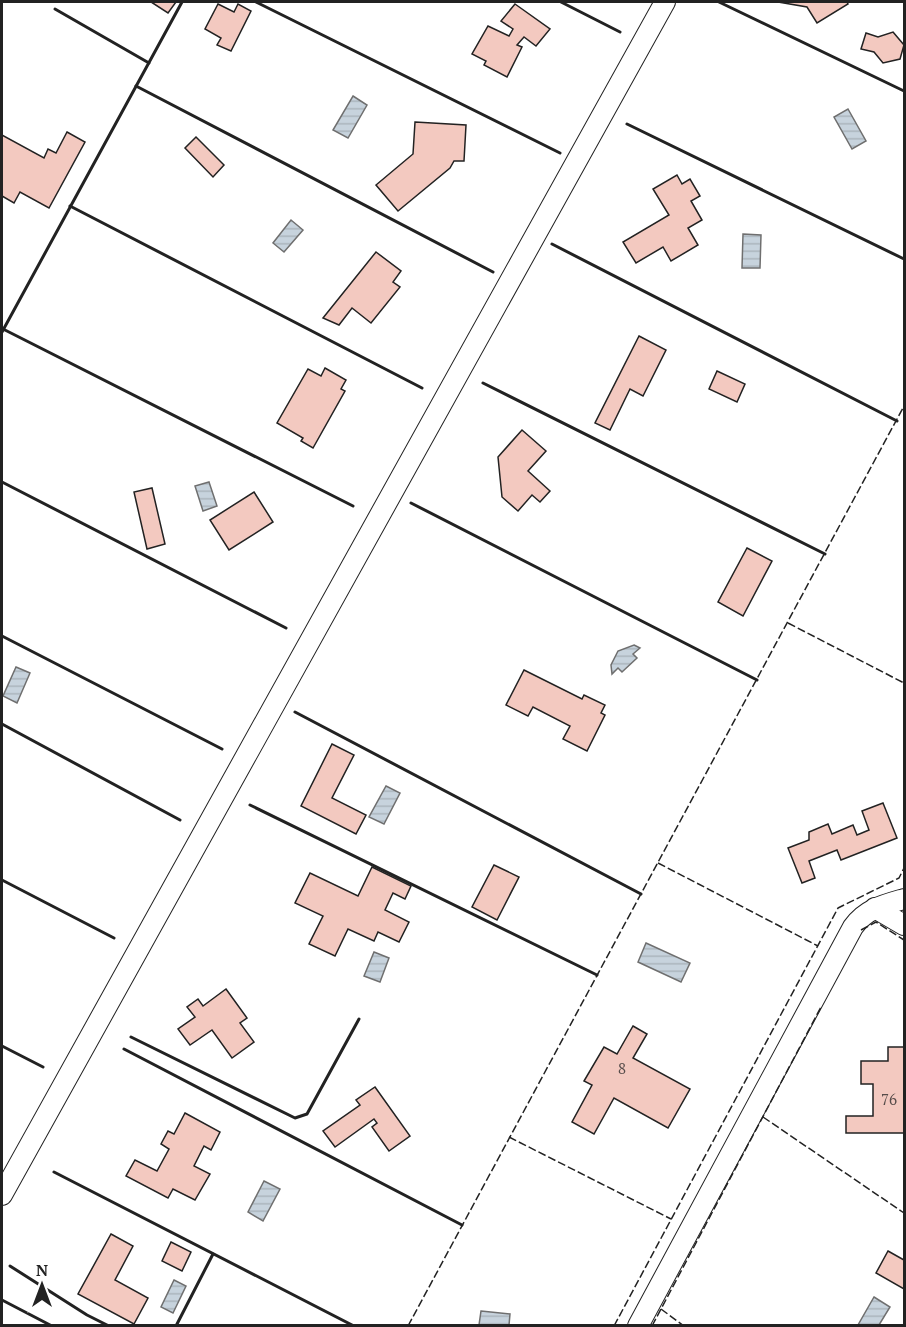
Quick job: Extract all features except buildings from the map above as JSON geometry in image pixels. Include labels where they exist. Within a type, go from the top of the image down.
[{"type":"street","points":[[2,1195],[665,2]]},
{"type":"street","points":[[638,1326],[853,927],[861,916],[875,908],[904,899]]},
{"type":"street","points":[[875,908],[904,925]]},
{"type":"shaded area","points":[[353,96],[367,105],[348,138],[333,130]]},
{"type":"shaded area","points":[[848,109],[866,141],[852,149],[834,117]]},
{"type":"shaded area","points":[[291,220],[303,230],[284,252],[273,243]]},
{"type":"shaded area","points":[[743,234],[761,235],[760,268],[742,268]]},
{"type":"shaded area","points":[[209,482],[217,506],[203,511],[195,486]]},
{"type":"shaded area","points":[[634,645],[640,648],[633,654],[637,658],[622,672],[618,668],[612,674],[611,665],[618,651]]},
{"type":"shaded area","points":[[16,667],[30,673],[17,703],[3,696]]},
{"type":"shaded area","points":[[386,786],[400,793],[384,824],[369,817]]},
{"type":"shaded area","points":[[646,943],[690,963],[681,982],[638,962]]},
{"type":"shaded area","points":[[374,952],[389,958],[380,982],[364,976]]},
{"type":"shaded area","points":[[264,1181],[280,1189],[263,1221],[248,1212]]},
{"type":"shaded area","points":[[174,1280],[186,1286],[173,1313],[161,1307]]},
{"type":"shaded area","points":[[874,1297],[890,1307],[879,1325],[858,1325]]},
{"type":"shaded area","points":[[481,1311],[510,1314],[509,1325],[479,1325]]},
{"type":"fence","points":[[408,1326],[904,406]]},
{"type":"fence","points":[[788,623],[904,683]]},
{"type":"fence","points":[[658,863],[818,946]]},
{"type":"fence","points":[[614,1326],[838,908],[899,878],[904,868]]},
{"type":"fence","points":[[861,930],[876,922],[904,940]]},
{"type":"fence","points":[[652,1326],[821,1007]]},
{"type":"fence","points":[[763,1117],[904,1213]]},
{"type":"fence","points":[[509,1137],[671,1219]]},
{"type":"fence","points":[[661,1309],[684,1326]]},
{"type":"wall","points":[[2,332],[182,2]]},
{"type":"wall","points":[[256,2],[560,153]]},
{"type":"wall","points":[[561,2],[620,32]]},
{"type":"wall","points":[[719,2],[904,91]]},
{"type":"wall","points":[[55,9],[149,63]]},
{"type":"wall","points":[[136,86],[493,272]]},
{"type":"wall","points":[[627,124],[904,259]]},
{"type":"wall","points":[[70,206],[422,388]]},
{"type":"wall","points":[[552,244],[897,421]]},
{"type":"wall","points":[[3,329],[353,506]]},
{"type":"wall","points":[[483,383],[825,554]]},
{"type":"wall","points":[[2,482],[286,628]]},
{"type":"wall","points":[[411,503],[757,680]]},
{"type":"wall","points":[[2,636],[222,749]]},
{"type":"wall","points":[[295,712],[641,894]]},
{"type":"wall","points":[[2,724],[180,820]]},
{"type":"wall","points":[[250,805],[597,975]]},
{"type":"wall","points":[[2,880],[114,938]]},
{"type":"wall","points":[[131,1037],[295,1118],[307,1114],[359,1019]]},
{"type":"wall","points":[[2,1046],[43,1067]]},
{"type":"wall","points":[[124,1049],[462,1225]]},
{"type":"wall","points":[[54,1172],[354,1326]]},
{"type":"wall","points":[[176,1326],[213,1254]]},
{"type":"wall","points":[[10,1266],[87,1315],[109,1326]]},
{"type":"wall","points":[[2,1300],[52,1326]]}]
